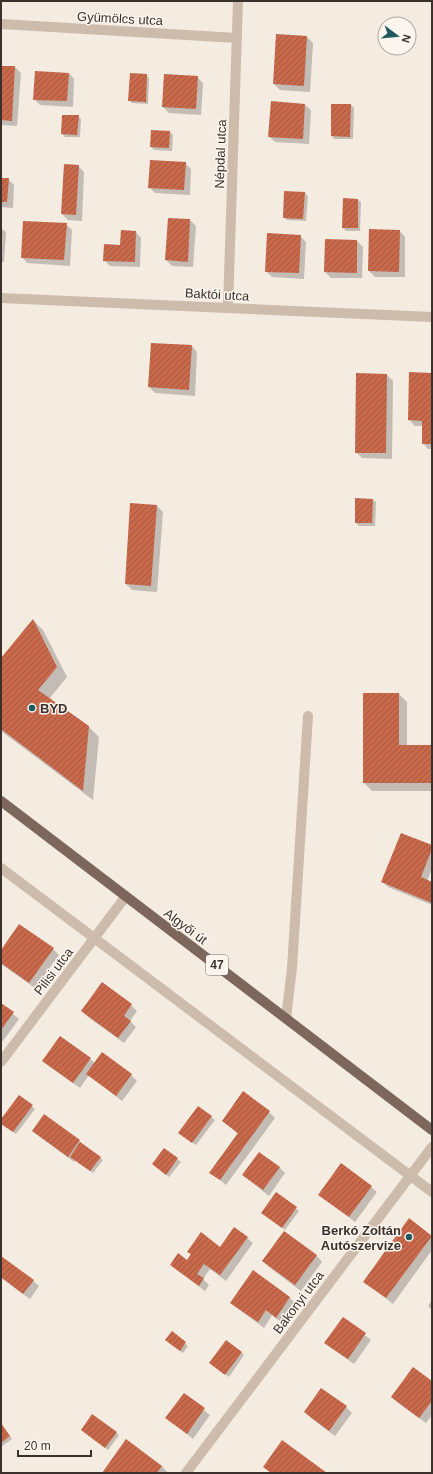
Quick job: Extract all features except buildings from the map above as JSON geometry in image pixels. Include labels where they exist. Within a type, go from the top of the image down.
[{"type":"main road","name":"Algyői út","points":[[1,801],[432,1130]]},
{"type":"street","name":"Népdal utca","points":[[228,307],[238,1]]},
{"type":"street","name":"Gyümölcs utca","points":[[1,24],[237,38]]},
{"type":"street","name":"Baktói utca","points":[[1,298],[432,317]]},
{"type":"street","points":[[286,1018],[292,968],[308,716]]},
{"type":"street","points":[[1,868],[432,1192]]},
{"type":"street","name":"Pilisi utca","points":[[1,1062],[126,896]]},
{"type":"street","name":"Bakonyi utca","points":[[186,1473],[432,1147]]},
{"type":"place","name":"BYD","points":[[32,708]]},
{"type":"place","name":"Berkó Zoltán Autószervize","points":[[409,1237]]}]
